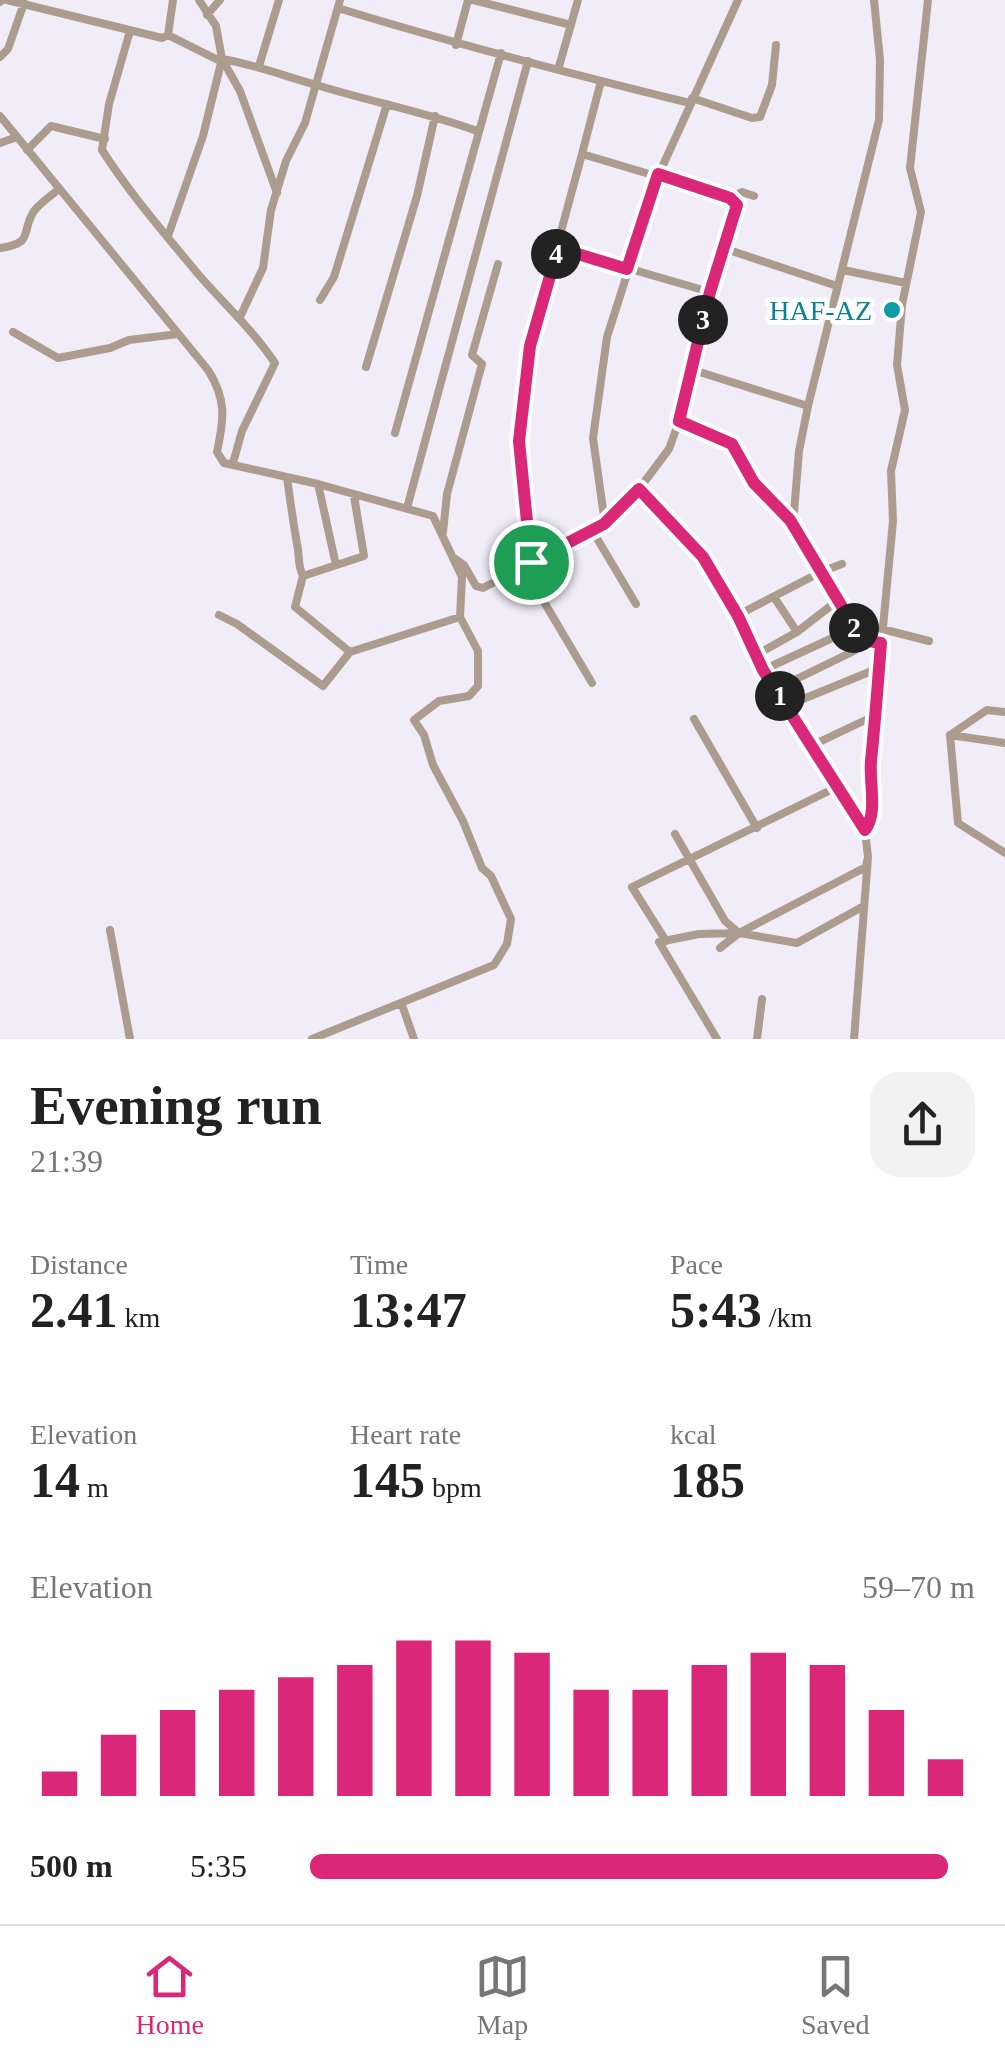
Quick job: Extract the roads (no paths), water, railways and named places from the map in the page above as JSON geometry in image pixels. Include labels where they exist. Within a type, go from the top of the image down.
[{"type":"street","points":[[168,35],[173,0]]},
{"type":"street","points":[[168,236],[203,136],[221,60],[216,26],[199,0]]},
{"type":"street","points":[[208,15],[220,0]]},
{"type":"street","points":[[259,66],[278,0]]},
{"type":"street","points":[[456,45],[471,0],[571,25]]},
{"type":"street","points":[[522,14],[525,0]]},
{"type":"street","points":[[558,70],[578,0]]},
{"type":"street","points":[[604,524],[593,438],[607,337],[658,174],[738,0]]},
{"type":"street","points":[[790,520],[808,406],[879,120],[880,60],[874,0]]},
{"type":"street","points":[[865,830],[870,824],[870,765],[878,713],[882,629],[888,606],[893,521],[890,472],[905,410],[897,365],[906,284],[921,212],[910,168],[928,0]]},
{"type":"street","points":[[3,1],[25,2],[151,38],[168,35],[221,60],[259,66],[477,131]]},
{"type":"street","points":[[0,57],[8,49],[25,2]]},
{"type":"street","points":[[240,318],[262,268],[276,193],[316,86],[339,4],[456,45],[752,118],[760,117],[772,85],[776,45]]},
{"type":"street","points":[[130,31],[102,150],[118,176],[275,362],[242,431],[234,463]]},
{"type":"street","points":[[395,432],[500,53]]},
{"type":"street","points":[[221,60],[240,91],[276,193]]},
{"type":"street","points":[[407,508],[528,61]]},
{"type":"street","points":[[592,683],[537,590],[519,441],[530,346],[601,81]]},
{"type":"street","points":[[320,300],[334,277],[354,220],[386,104]]},
{"type":"street","points":[[0,116],[221,390],[223,422],[217,452],[224,463],[433,516],[454,558],[463,586],[460,616],[478,652],[478,686],[469,696],[444,696],[414,720],[482,868],[491,876],[511,919],[507,944],[494,964],[312,1039]]},
{"type":"street","points":[[366,367],[418,196],[434,116]]},
{"type":"street","points":[[28,150],[52,126],[105,139]]},
{"type":"street","points":[[0,143],[17,137]]},
{"type":"street","points":[[454,558],[480,588],[604,524],[639,489],[669,450],[679,421],[710,292],[737,205],[730,198],[658,174],[582,154]]},
{"type":"street","points":[[0,248],[20,244],[26,238],[34,211],[59,189]]},
{"type":"street","points":[[730,198],[742,192],[754,196]]},
{"type":"street","points":[[558,248],[710,292]]},
{"type":"street","points":[[726,249],[836,286]]},
{"type":"street","points":[[443,536],[447,494],[482,364],[472,355],[498,264]]},
{"type":"street","points":[[844,270],[906,284]]},
{"type":"street","points":[[13,332],[58,358],[110,348],[129,340],[178,334]]},
{"type":"street","points":[[690,369],[808,406]]},
{"type":"street","points":[[679,421],[732,444],[754,483],[790,520],[862,640],[881,643]]},
{"type":"street","points":[[288,477],[297,564],[303,576],[296,606],[350,652]]},
{"type":"street","points":[[318,484],[336,565]]},
{"type":"street","points":[[639,489],[703,557],[738,616],[763,670],[865,830],[868,857],[854,1039]]},
{"type":"street","points":[[303,576],[364,556],[354,496]]},
{"type":"street","points":[[592,530],[636,604]]},
{"type":"street","points":[[738,616],[842,564]]},
{"type":"street","points":[[774,597],[796,632]]},
{"type":"street","points":[[756,655],[796,632],[837,601]]},
{"type":"street","points":[[219,616],[322,686],[350,652],[460,616]]},
{"type":"street","points":[[763,670],[854,628],[882,629],[929,640]]},
{"type":"street","points":[[776,689],[854,651],[862,640]]},
{"type":"street","points":[[786,706],[879,668]]},
{"type":"street","points":[[950,735],[987,710],[1005,712]]},
{"type":"street","points":[[813,745],[878,713]]},
{"type":"street","points":[[694,719],[757,828]]},
{"type":"street","points":[[950,735],[1005,743]]},
{"type":"street","points":[[950,735],[958,823],[1005,853]]},
{"type":"street","points":[[666,941],[632,887],[837,787]]},
{"type":"street","points":[[675,834],[725,921],[739,933]]},
{"type":"street","points":[[720,948],[739,933],[866,866],[868,857]]},
{"type":"street","points":[[717,1039],[659,942],[700,934],[739,933],[798,943],[862,906]]},
{"type":"street","points":[[110,930],[130,1039]]},
{"type":"street","points":[[756,1039],[762,998]]},
{"type":"street","points":[[402,1004],[414,1039]]},
{"type":"place","name":"HAF-AZ","points":[[892,310]]}]
